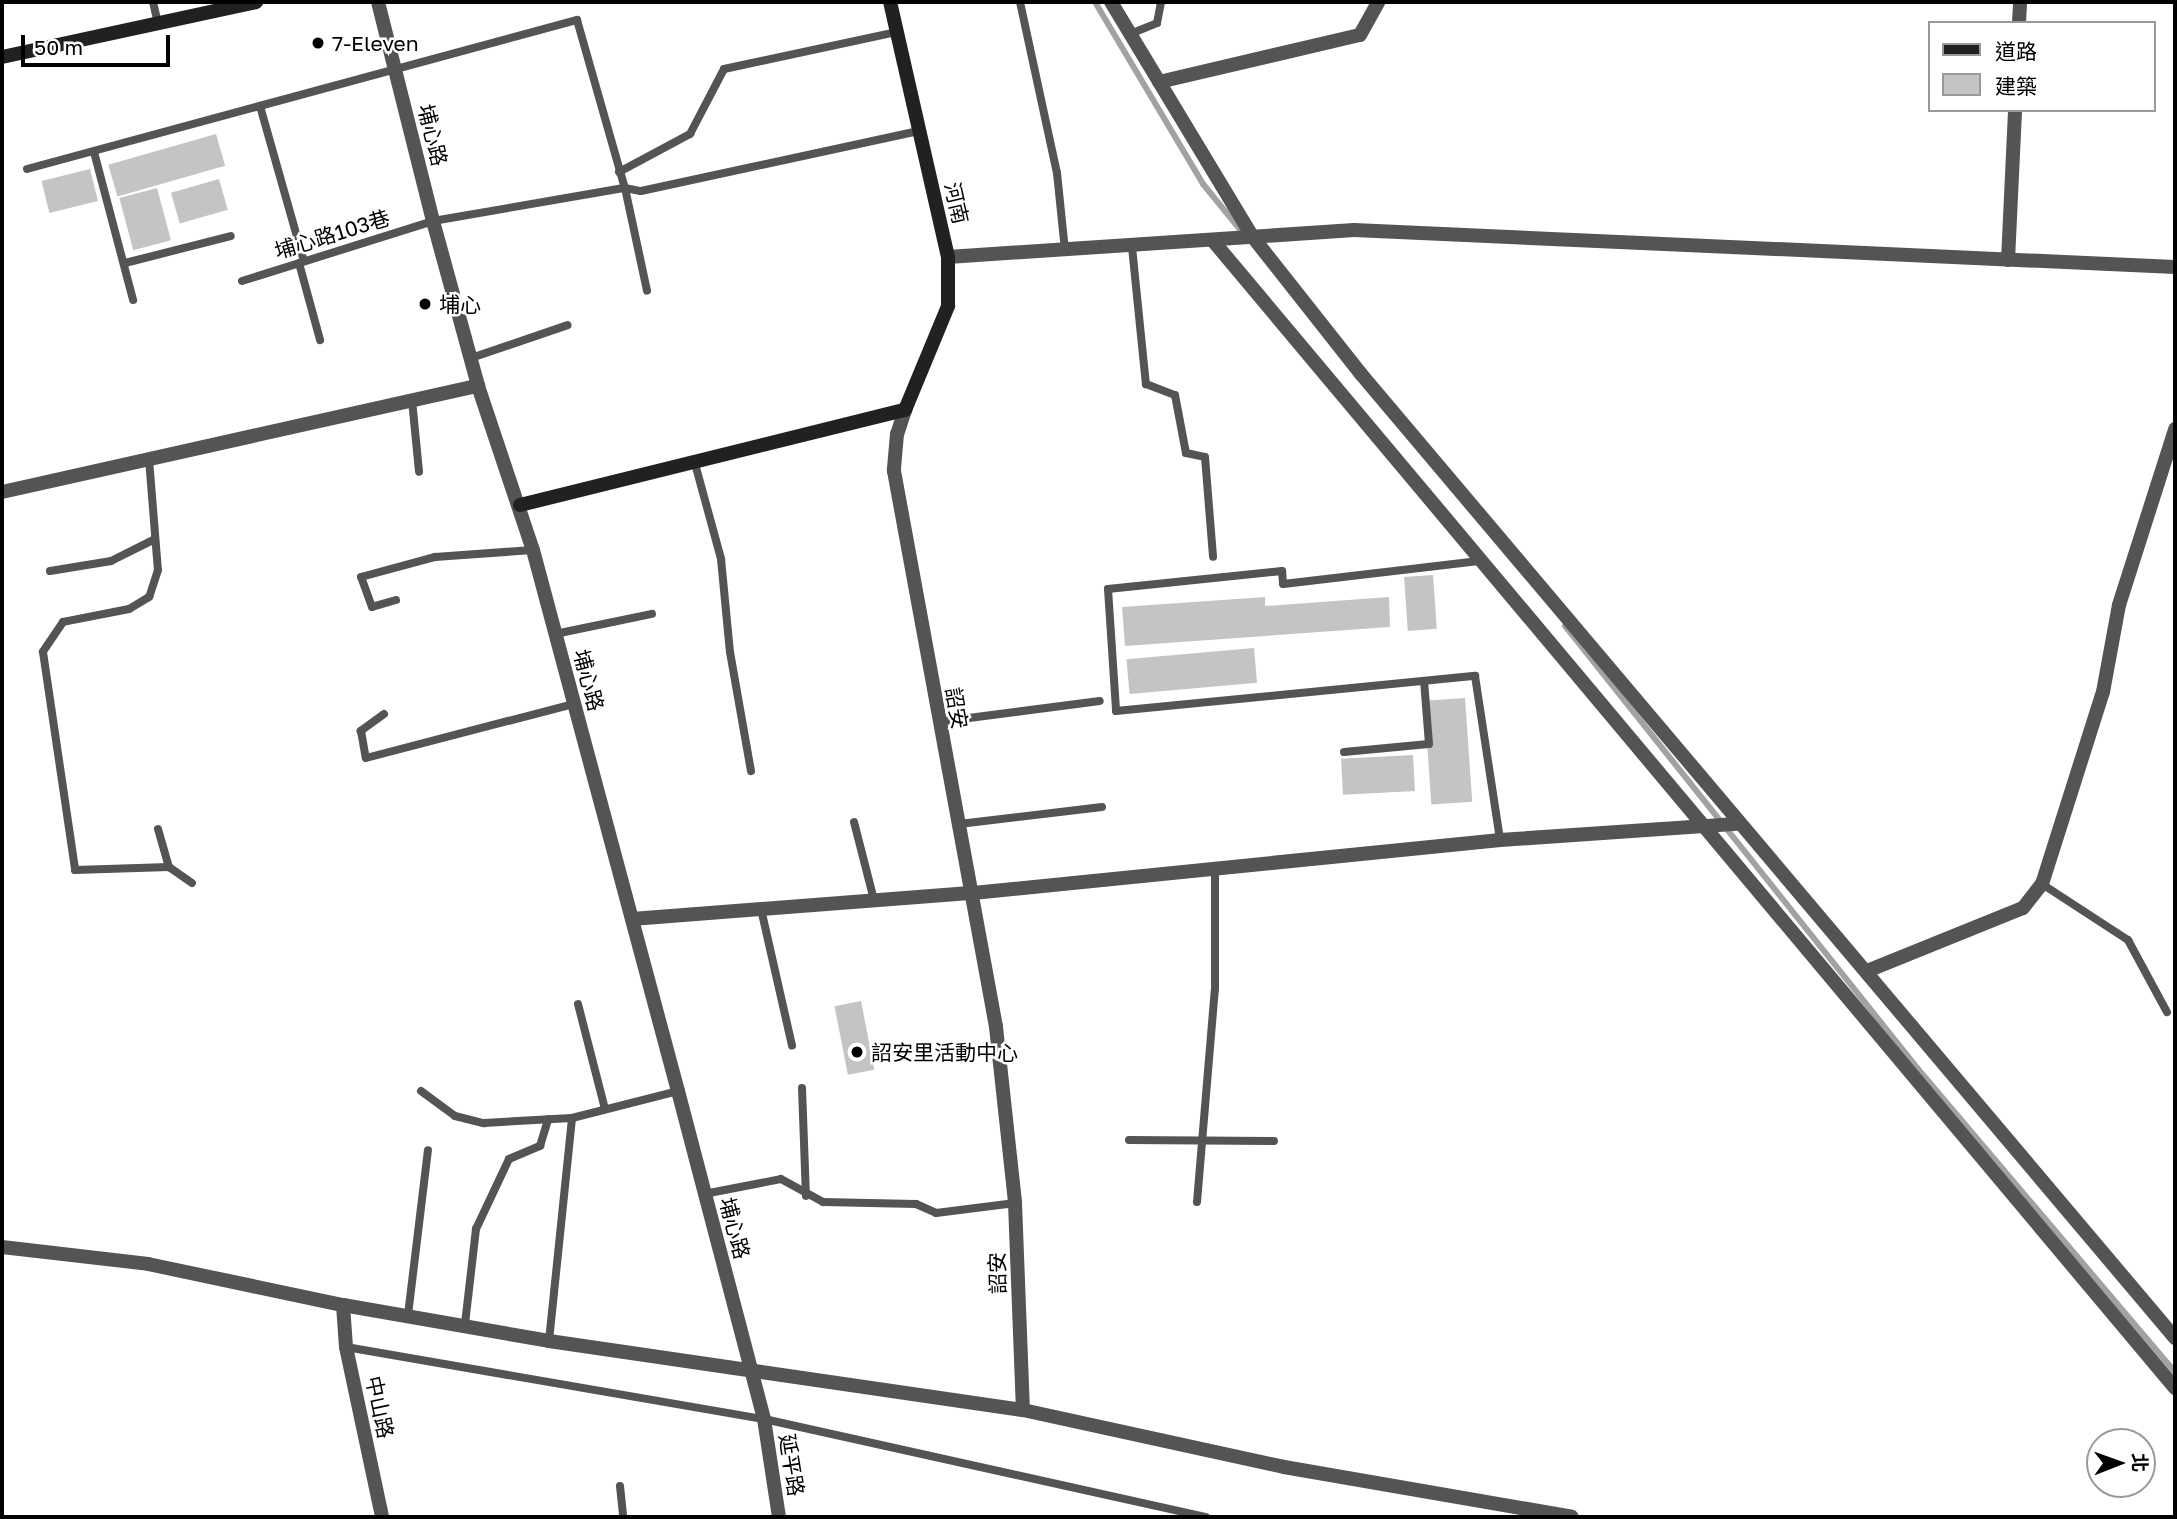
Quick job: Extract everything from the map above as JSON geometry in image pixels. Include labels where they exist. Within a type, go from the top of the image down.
[{"type":"street","points":[[2,57],[256,2]]},
{"type":"street","name":"埔心路","points":[[378,2],[478,386],[533,550],[764,1419]]},
{"type":"street","name":"河南","points":[[890,2],[948,257],[948,306],[905,410]]},
{"type":"street","points":[[1111,2],[1252,236],[1370,385],[1736,824],[1867,971],[2175,1338]]},
{"type":"street","points":[[1159,82],[1360,35],[1378,2]]},
{"type":"street","points":[[2019,21],[2020,2]]},
{"type":"street","points":[[2008,260],[2015,112]]},
{"type":"street","points":[[948,257],[1214,242],[1252,236],[1354,230],[2175,267]]},
{"type":"street","points":[[1214,242],[1479,561],[1707,826],[2175,1388]]},
{"type":"street","points":[[2,492],[478,386]]},
{"type":"street","points":[[520,505],[905,410]]},
{"type":"street","name":"詔安","points":[[905,410],[897,434],[894,471],[996,1027],[1015,1203],[1023,1410]]},
{"type":"street","points":[[1867,971],[2023,908],[2042,884],[2103,692],[2119,605],[2175,429]]},
{"type":"street","points":[[632,919],[973,893],[1500,839],[1736,824]]},
{"type":"street","points":[[2,1247],[148,1264],[343,1305],[465,1324],[550,1341],[1023,1410],[1284,1468],[1572,1517]]},
{"type":"street","name":"中山路","points":[[343,1305],[346,1347],[382,1517]]},
{"type":"street","name":"延平路","points":[[764,1419],[779,1517]]},
{"type":"lane","points":[[153,2],[158,23]]},
{"type":"lane","points":[[1020,2],[1057,173],[1065,250]]},
{"type":"lane","points":[[1130,34],[1157,23],[1161,2]]},
{"type":"lane","points":[[27,169],[577,20],[625,188],[647,291]]},
{"type":"lane","points":[[619,172],[690,134],[724,69],[897,32]]},
{"type":"lane","points":[[260,106],[320,340]]},
{"type":"lane","name":"埔心路103巷","points":[[242,281],[433,221],[625,188],[641,191],[919,131]]},
{"type":"lane","points":[[94,152],[133,300]]},
{"type":"lane","points":[[125,262],[230,236]]},
{"type":"lane","points":[[1132,247],[1146,384],[1175,395],[1186,453],[1205,457],[1213,557]]},
{"type":"lane","points":[[471,358],[568,325]]},
{"type":"lane","points":[[412,400],[419,472]]},
{"type":"lane","points":[[149,459],[158,570],[149,597],[130,609],[63,622],[43,652],[75,870],[169,867],[192,883]]},
{"type":"lane","points":[[694,460],[722,559],[730,652],[751,771]]},
{"type":"lane","points":[[50,571],[111,561],[155,539]]},
{"type":"lane","points":[[396,600],[372,607],[361,577],[435,556],[533,550]]},
{"type":"lane","points":[[1479,561],[1283,584],[1282,571],[1108,589],[1116,711],[1475,676],[1500,839]]},
{"type":"lane","points":[[555,634],[652,614]]},
{"type":"lane","points":[[1344,752],[1429,744],[1424,681]]},
{"type":"lane","points":[[938,722],[1100,701]]},
{"type":"lane","points":[[384,714],[361,731],[366,758],[574,704]]},
{"type":"lane","points":[[959,824],[1102,807]]},
{"type":"lane","points":[[853,822],[874,900]]},
{"type":"lane","points":[[158,829],[169,867]]},
{"type":"lane","points":[[1197,1202],[1215,989],[1215,868]]},
{"type":"lane","points":[[2042,884],[2128,940],[2167,1013]]},
{"type":"lane","points":[[761,909],[792,1046]]},
{"type":"lane","points":[[578,1004],[605,1109]]},
{"type":"lane","points":[[802,1088],[806,1196]]},
{"type":"lane","points":[[421,1091],[455,1116],[484,1123],[572,1118],[678,1091]]},
{"type":"lane","points":[[550,1341],[572,1118]]},
{"type":"lane","points":[[465,1324],[476,1229],[509,1159],[540,1146],[548,1119]]},
{"type":"lane","points":[[1129,1140],[1274,1141]]},
{"type":"lane","points":[[408,1315],[428,1150]]},
{"type":"lane","points":[[704,1194],[781,1179],[806,1196],[823,1202],[916,1204],[936,1213],[1015,1203]]},
{"type":"lane","points":[[346,1347],[764,1419],[1206,1517]]},
{"type":"lane","points":[[621,1486],[623,1517]]},
{"type":"building","points":[[216,134],[225,166],[117,197],[108,165]]},
{"type":"building","points":[[90,169],[98,201],[49,213],[41,181]]},
{"type":"building","points":[[219,179],[228,210],[180,224],[171,193]]},
{"type":"building","points":[[157,188],[171,240],[133,250],[119,198]]},
{"type":"building","points":[[1433,575],[1437,629],[1408,631],[1404,577]]},
{"type":"building","points":[[1265,597],[1265,606],[1389,597],[1390,627],[1125,646],[1122,607]]},
{"type":"building","points":[[1254,648],[1257,683],[1130,694],[1126,659]]},
{"type":"building","points":[[1465,698],[1472,802],[1431,805],[1424,701]]},
{"type":"building","points":[[1413,755],[1415,791],[1343,795],[1341,759]]},
{"type":"building","name":"詔安里活動中心","points":[[861,1001],[874,1070],[848,1075],[834,1006]]},
{"type":"waterway","points":[[1095,2],[1203,184],[1243,233]]},
{"type":"waterway","points":[[1565,626],[1918,1069],[2175,1372]]},
{"type":"place","name":"7-Eleven","points":[[318,43]]},
{"type":"place","name":"埔心","points":[[425,304]]},
{"type":"place","name":"詔安里活動中心","points":[[857,1052]]}]
